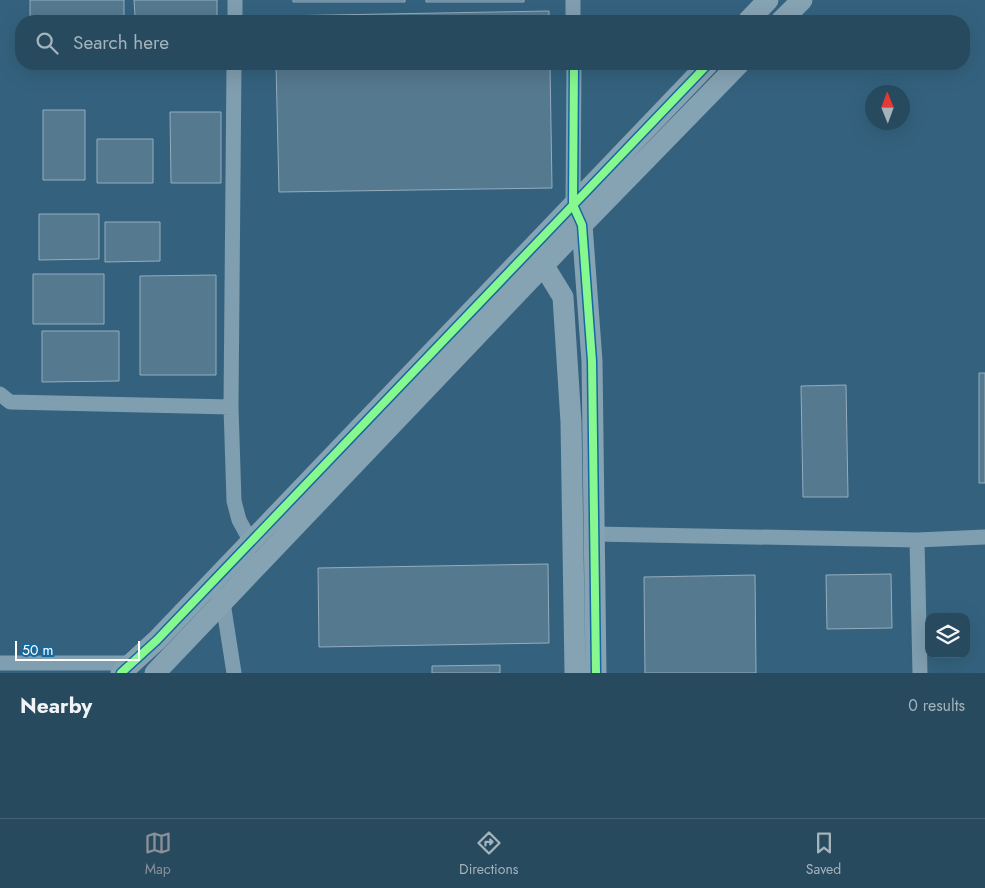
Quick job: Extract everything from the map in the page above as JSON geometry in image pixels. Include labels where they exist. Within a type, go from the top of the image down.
[{"type":"street","points":[[234,15],[235,0]]},
{"type":"street","points":[[573,0],[574,15]]},
{"type":"street","points":[[754,15],[768,0]]},
{"type":"street","points":[[787,15],[802,0]]},
{"type":"street","points":[[234,70],[231,407],[234,501],[239,520],[251,542]]},
{"type":"street","points":[[574,70],[573,205],[582,225],[592,361],[596,673]]},
{"type":"street","points":[[0,663],[126,668],[157,640],[702,70]]},
{"type":"street","points":[[155,673],[582,225],[733,70]]},
{"type":"street","points":[[528,252],[544,266],[563,297],[571,422],[575,673]]},
{"type":"street","points":[[0,394],[10,402],[231,407]]},
{"type":"street","points":[[594,534],[917,540],[985,537]]},
{"type":"street","points":[[917,540],[920,673]]},
{"type":"street","points":[[212,582],[223,603],[234,673]]},
{"type":"building","points":[[30,0],[124,0],[124,15],[30,15]]},
{"type":"building","points":[[134,0],[217,0],[217,15],[135,15]]},
{"type":"building","points":[[293,0],[405,0],[405,2],[293,2]]},
{"type":"building","points":[[426,0],[524,0],[524,2],[426,2]]},
{"type":"building","points":[[549,11],[549,15],[331,15]]},
{"type":"building","points":[[276,70],[550,70],[552,188],[279,192]]},
{"type":"building","points":[[43,110],[85,110],[85,180],[43,180]]},
{"type":"building","points":[[170,112],[221,112],[221,183],[171,183]]},
{"type":"building","points":[[97,139],[153,139],[153,183],[97,183]]},
{"type":"building","points":[[39,214],[99,214],[99,259],[39,260]]},
{"type":"building","points":[[105,222],[160,222],[160,261],[105,262]]},
{"type":"building","points":[[33,274],[104,274],[104,324],[33,324]]},
{"type":"building","points":[[216,275],[216,375],[140,375],[140,276]]},
{"type":"building","points":[[42,331],[119,331],[119,381],[42,382]]},
{"type":"building","points":[[979,373],[985,373],[985,483],[979,483]]},
{"type":"building","points":[[846,385],[848,497],[803,497],[801,386]]},
{"type":"building","points":[[548,564],[549,643],[319,647],[318,568]]},
{"type":"building","points":[[891,574],[892,628],[827,629],[826,575]]},
{"type":"building","points":[[755,575],[756,673],[645,673],[644,577]]},
{"type":"building","points":[[500,665],[500,673],[432,673],[432,666]]},
{"type":"cycle path","points":[[574,70],[573,205],[582,225],[592,361],[596,673]]},
{"type":"cycle path","points":[[121,673],[157,640],[702,70]]}]
